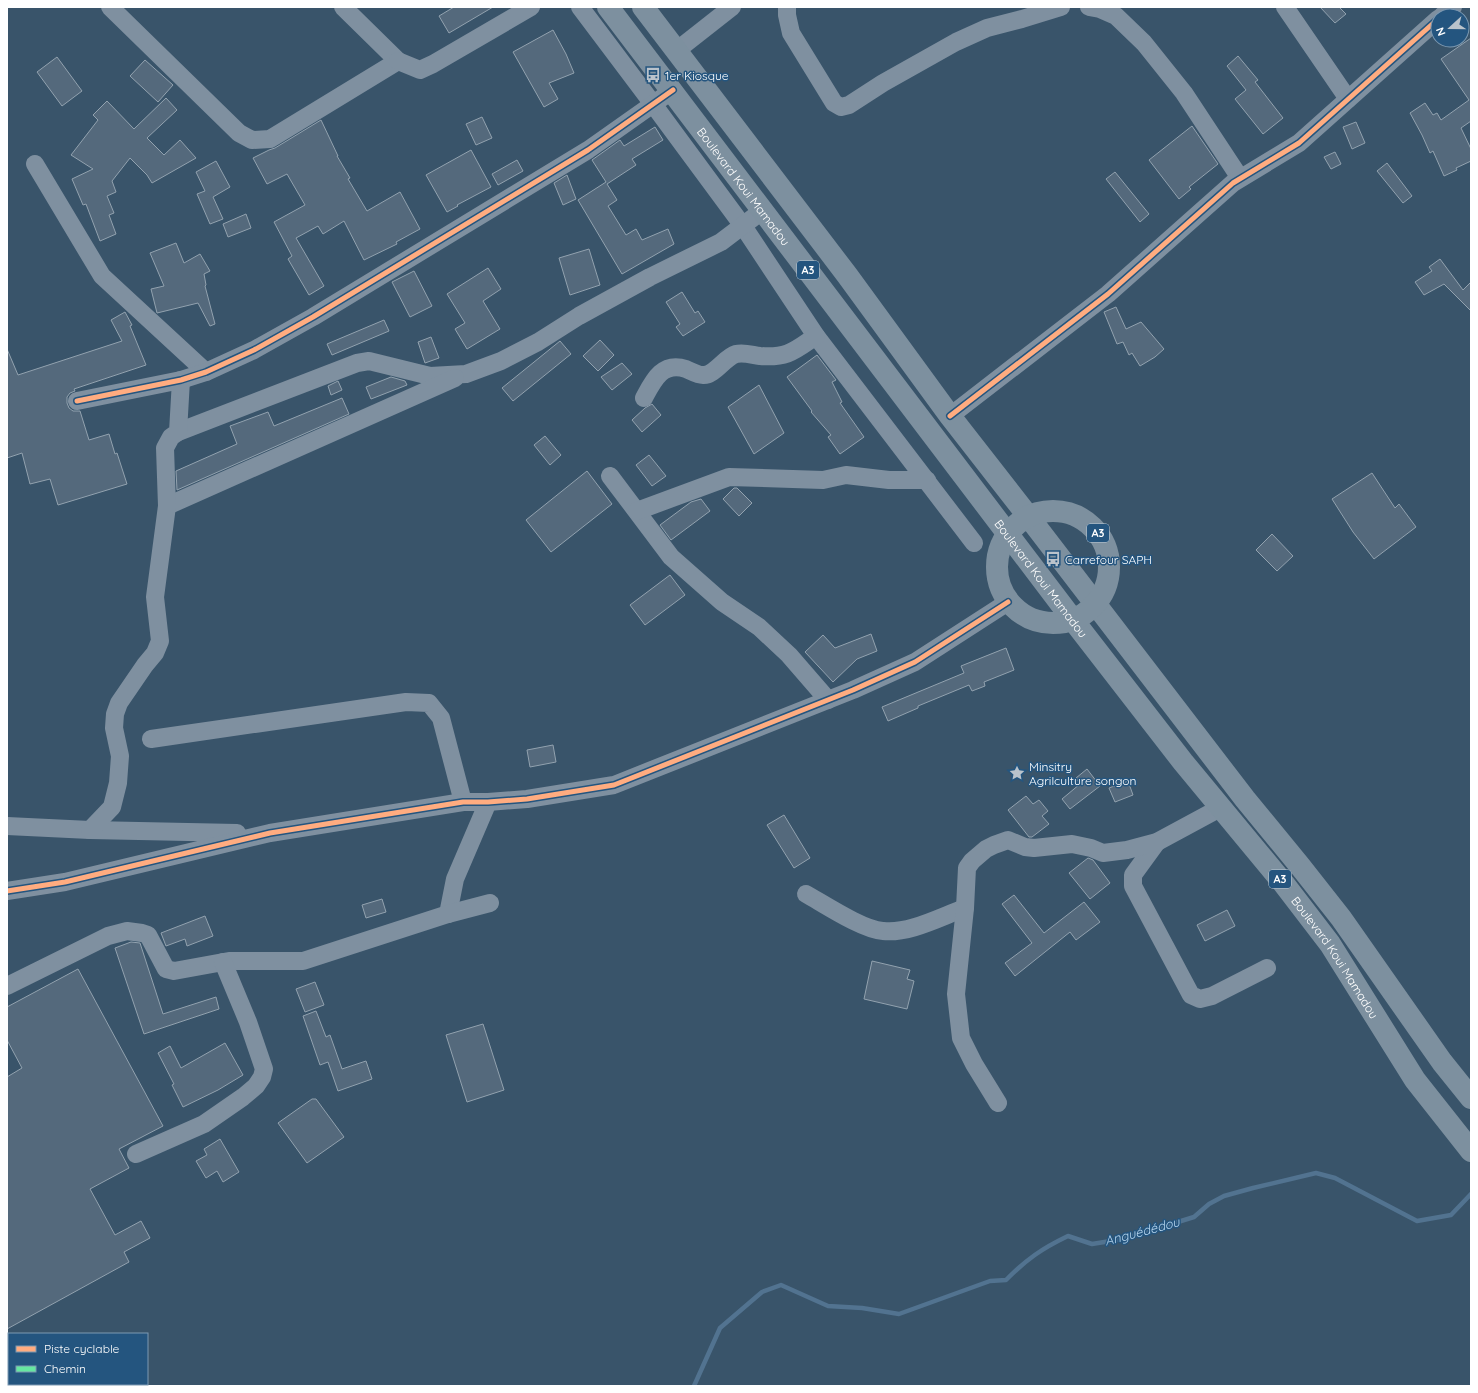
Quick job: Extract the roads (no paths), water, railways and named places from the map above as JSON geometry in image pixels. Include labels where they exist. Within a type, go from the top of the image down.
[{"type":"main road","name":"Boulevard Koui Mamadou","points":[[608,7],[1073,620],[1183,762],[1284,884],[1330,944],[1416,1080],[1471,1151]]},
{"type":"main road","name":"Boulevard Koui Mamadou","points":[[643,7],[846,275],[950,416],[1240,793],[1341,918],[1442,1062],[1471,1098]]},
{"type":"main road","name":"A3","points":[[1047,511],[1066,512],[1084,520],[1098,533],[1106,550],[1109,569],[1105,588],[1095,604],[1085,614],[1073,620],[1056,623],[1038,621],[1022,614],[1008,602],[1000,586],[996,568],[999,550],[1007,534],[1028,516],[1047,511]]},
{"type":"street","points":[[110,7],[239,133],[252,140],[270,138],[398,61]]},
{"type":"street","points":[[343,7],[398,61],[420,70],[433,64],[530,7]]},
{"type":"street","points":[[580,7],[742,226],[816,336],[974,542]]},
{"type":"street","points":[[676,51],[732,7]]},
{"type":"street","points":[[787,7],[787,15],[791,32],[834,103],[841,106],[849,104],[883,83],[950,46],[987,28],[1061,7]]},
{"type":"street","points":[[1089,7],[1100,9],[1116,16],[1144,44],[1184,93],[1240,178]]},
{"type":"street","points":[[1285,7],[1348,99]]},
{"type":"street","points":[[950,416],[1108,294],[1233,183],[1299,143],[1430,26]]},
{"type":"street","points":[[77,401],[181,380],[206,372],[254,350],[313,317],[588,150],[672,90]]},
{"type":"street","points":[[35,164],[102,276],[206,372]]},
{"type":"street","points":[[167,506],[501,360],[538,342],[579,316],[650,277],[721,242],[762,210]]},
{"type":"street","points":[[644,398],[653,380],[663,370],[673,367],[685,368],[703,375],[708,374],[734,354],[743,353],[773,357],[790,354],[816,336]]},
{"type":"street","points":[[90,830],[112,807],[118,783],[120,756],[114,728],[115,714],[119,703],[155,653],[160,641],[155,597],[167,506],[165,448],[171,438],[178,432],[357,363],[369,361],[430,376],[466,374]]},
{"type":"street","points":[[178,432],[181,380]]},
{"type":"street","points":[[637,511],[728,477],[822,480],[846,475],[889,480],[926,480]]},
{"type":"street","points":[[610,476],[671,557],[722,602],[759,626],[789,655],[828,700]]},
{"type":"street","points":[[7,891],[65,882],[270,833],[463,802],[527,799],[614,785],[828,700],[915,662],[1008,602]]},
{"type":"street","points":[[151,739],[406,702],[430,703],[441,718],[463,802]]},
{"type":"street","points":[[448,914],[455,879],[488,802]]},
{"type":"street","points":[[998,1103],[974,1064],[961,1038],[956,994],[967,868],[978,855],[994,845],[1008,840],[1024,847],[1034,848],[1072,844],[1091,848],[1104,853],[1126,850],[1157,842],[1220,808]]},
{"type":"street","points":[[7,826],[212,834],[270,833]]},
{"type":"street","points":[[1157,842],[1133,875],[1133,886],[1191,995],[1200,999],[1212,996],[1267,968]]},
{"type":"street","points":[[806,894],[868,928],[883,932],[907,930],[964,908]]},
{"type":"street","points":[[7,986],[108,936],[127,931],[148,935],[166,968],[174,971],[223,962],[302,961],[448,914],[490,903]]},
{"type":"street","points":[[136,1154],[204,1124],[243,1097],[256,1086],[262,1078],[264,1069],[248,1022],[223,962]]},
{"type":"waterway","name":"Anguédédou","points":[[694,1386],[720,1328],[762,1292],[781,1285],[828,1306],[862,1308],[899,1314],[990,1281],[1006,1280],[1035,1255],[1068,1236],[1092,1244],[1123,1239],[1194,1217],[1209,1204],[1224,1196],[1316,1173],[1335,1178],[1417,1221],[1451,1215],[1471,1194]]},
{"type":"place","name":"1er Kiosque","points":[[653,75]]},
{"type":"place","name":"Carrefour SAPH","points":[[1053,559]]},
{"type":"place","name":"Minsitry Agrilculture songon","points":[[1017,773]]}]
